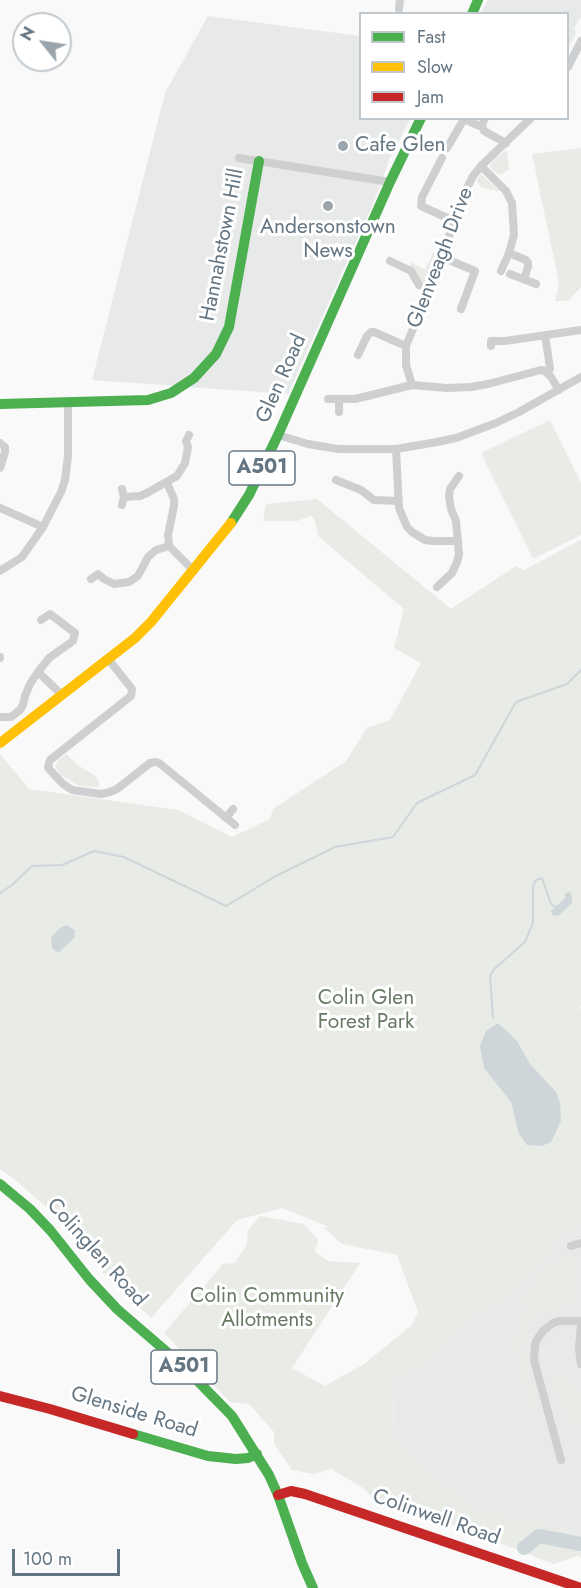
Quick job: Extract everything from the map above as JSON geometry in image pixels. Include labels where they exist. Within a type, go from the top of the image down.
[{"type":"main road","name":"Glen Road","points":[[0,743],[109,660],[152,622],[231,523],[249,495],[278,435],[390,182],[420,120]]},
{"type":"main road","name":"Hannahstown Hill","points":[[0,404],[153,399],[171,393],[194,378],[221,346],[231,320],[259,160]]},
{"type":"main road","name":"Colinglen Road","points":[[0,1184],[51,1230],[89,1279],[117,1309],[182,1365],[232,1416],[257,1454],[278,1495],[313,1588]]},
{"type":"main road","name":"Glenside Road","points":[[0,1396],[208,1456],[236,1459],[248,1458],[257,1454]]},
{"type":"main road","name":"Colinwell Road","points":[[278,1495],[291,1491],[305,1494],[581,1588]]},
{"type":"street","points":[[399,9],[400,0]]},
{"type":"street","points":[[569,63],[581,41]]},
{"type":"street","points":[[447,148],[463,120]]},
{"type":"street","points":[[466,120],[506,143]]},
{"type":"street","points":[[482,128],[484,120]]},
{"type":"street","name":"Glenveagh Drive","points":[[412,385],[406,365],[406,346],[442,257],[464,194],[481,166],[529,120]]},
{"type":"street","name":"Hannahstown Hill","points":[[238,158],[390,182]]},
{"type":"street","points":[[442,158],[422,197],[421,206],[454,221]]},
{"type":"street","points":[[481,166],[510,197],[514,235],[501,271]]},
{"type":"street","points":[[509,253],[523,258],[528,263],[524,279]]},
{"type":"street","points":[[442,257],[475,271],[461,309]]},
{"type":"street","points":[[390,261],[411,272],[419,285],[429,290]]},
{"type":"street","points":[[510,274],[536,284]]},
{"type":"street","points":[[491,346],[491,341],[581,330]]},
{"type":"street","points":[[358,355],[371,332],[406,346]]},
{"type":"street","points":[[545,335],[550,368],[548,374]]},
{"type":"street","points":[[328,399],[363,398],[412,385],[459,388],[488,384],[541,370],[548,374],[559,390]]},
{"type":"street","points":[[278,435],[308,444],[338,448],[396,449],[437,442],[476,431],[519,412],[581,377]]},
{"type":"street","points":[[339,399],[339,412]]},
{"type":"street","points":[[0,571],[22,557],[56,504],[65,480],[68,456],[68,403]]},
{"type":"street","points":[[123,497],[140,496],[177,476],[188,453],[187,438],[176,439]]},
{"type":"street","points":[[0,443],[5,447],[0,468]]},
{"type":"street","points":[[396,449],[398,501],[403,521],[407,527],[419,537],[433,541],[458,541]]},
{"type":"street","points":[[437,586],[452,573],[459,554],[450,489],[459,476]]},
{"type":"street","points":[[336,480],[362,490],[374,500],[398,501]]},
{"type":"street","points":[[167,483],[174,499],[168,535],[169,546],[194,571]]},
{"type":"street","points":[[0,508],[43,527]]},
{"type":"street","points":[[91,579],[98,574],[114,584],[129,582],[138,576],[147,557],[156,550],[169,546]]},
{"type":"street","points":[[0,717],[11,717],[20,710],[30,684],[38,672],[49,658],[73,641],[75,633],[50,614],[41,620]]},
{"type":"street","points":[[109,660],[132,689],[131,696],[50,760],[48,767],[50,770],[72,790],[101,794],[117,789],[150,763],[156,762],[235,825]]},
{"type":"street","points":[[38,672],[62,695]]},
{"type":"street","points":[[226,818],[233,809]]},
{"type":"street","points":[[571,1246],[581,1243]]},
{"type":"street","points":[[561,1460],[534,1360],[536,1341],[553,1323],[559,1321],[581,1323],[579,1348],[581,1364]]},
{"type":"shaded area","points":[[488,0],[581,0],[581,17],[574,28],[576,34],[569,45],[569,12],[482,12]]},
{"type":"shaded area","points":[[208,16],[359,36],[359,120],[409,120],[390,158],[376,197],[288,394],[92,380],[165,93]]},
{"type":"shaded area","points":[[570,892],[572,903],[559,915],[553,916],[551,911],[565,898],[565,893]]},
{"type":"shaded area","points":[[66,925],[75,930],[74,938],[58,953],[52,948],[51,938]]},
{"type":"shaded area","points":[[498,1023],[517,1041],[530,1064],[556,1092],[560,1103],[561,1121],[551,1142],[542,1146],[527,1145],[519,1134],[511,1102],[484,1068],[480,1046],[486,1031]]},
{"type":"shaded area","points":[[581,1227],[581,1533],[471,1508],[394,1441],[393,1381],[421,1364],[470,1319],[517,1291],[563,1234]]},
{"type":"green space","points":[[581,148],[581,287],[568,301],[555,301],[559,283],[532,154]]},
{"type":"green space","points":[[505,151],[509,170],[499,175],[491,169],[490,165]]},
{"type":"green space","points":[[481,174],[499,190],[482,188],[476,181]]},
{"type":"green space","points":[[433,253],[437,255],[427,283],[422,284],[410,267],[410,262],[425,270]]},
{"type":"green space","points":[[550,420],[581,483],[581,535],[533,559],[481,453]]},
{"type":"green space","name":"Colin Glen Forest Park","points":[[317,499],[451,609],[516,566],[524,570],[581,540],[581,1227],[563,1234],[517,1291],[470,1319],[421,1364],[393,1381],[394,1441],[471,1508],[581,1533],[581,1558],[577,1556],[554,1564],[402,1505],[377,1504],[365,1489],[331,1469],[314,1474],[292,1470],[274,1444],[274,1432],[249,1404],[230,1402],[164,1333],[223,1264],[235,1263],[246,1246],[248,1230],[260,1216],[304,1224],[318,1240],[315,1252],[328,1261],[360,1263],[292,1368],[325,1386],[364,1364],[412,1325],[418,1312],[397,1255],[342,1244],[323,1227],[332,1228],[282,1208],[237,1220],[151,1318],[103,1273],[55,1215],[0,1169],[0,754],[29,789],[178,810],[232,837],[270,819],[273,809],[346,761],[367,728],[390,720],[421,663],[394,648],[404,609],[318,536],[315,521],[311,516],[297,521],[263,521],[266,504]]},
{"type":"green space","points":[[67,754],[76,764],[94,775],[99,781],[99,787],[79,786],[61,775],[55,766],[59,759]]},
{"type":"green space","points":[[562,1256],[572,1256],[576,1297],[572,1305],[547,1311],[535,1318],[525,1333],[524,1352],[539,1402],[536,1410],[532,1410],[513,1340],[526,1310],[523,1297],[537,1276]]},
{"type":"green space","points":[[567,1376],[581,1395],[581,1428],[570,1422],[550,1383],[554,1377]]},
{"type":"waterway","points":[[0,893],[32,866],[62,865],[94,851],[124,857],[226,906],[276,876],[335,847],[393,837],[417,803],[475,775],[516,702],[567,684],[581,670]]},
{"type":"waterway","points":[[493,1018],[490,976],[494,969],[525,942],[533,923],[533,886],[536,880],[542,878],[551,904],[555,907]]},
{"type":"waterway","points":[[524,1548],[539,1536],[581,1544]]},
{"type":"traffic: fast","points":[[473,12],[478,0]]},
{"type":"traffic: fast","points":[[231,523],[249,495],[278,435],[390,182],[420,120]]},
{"type":"traffic: fast","points":[[0,404],[148,400],[171,393],[194,378],[216,354],[229,327],[259,161]]},
{"type":"traffic: fast","points":[[0,1184],[30,1209],[50,1230],[89,1279],[117,1309],[182,1365],[232,1416],[269,1475],[313,1588]]},
{"type":"traffic: fast","points":[[133,1434],[208,1456],[236,1459],[248,1458],[257,1454]]},
{"type":"traffic: slow","points":[[0,743],[135,638],[151,622],[231,523]]},
{"type":"traffic: jam","points":[[0,1396],[133,1434]]},
{"type":"traffic: jam","points":[[278,1495],[291,1491],[305,1494],[581,1588]]},
{"type":"place","name":"Cafe Glen","points":[[343,146]]},
{"type":"place","name":"Andersonstown News","points":[[328,206]]},
{"type":"park label","name":"Colin Community Allotments","points":[[267,1309]]}]
